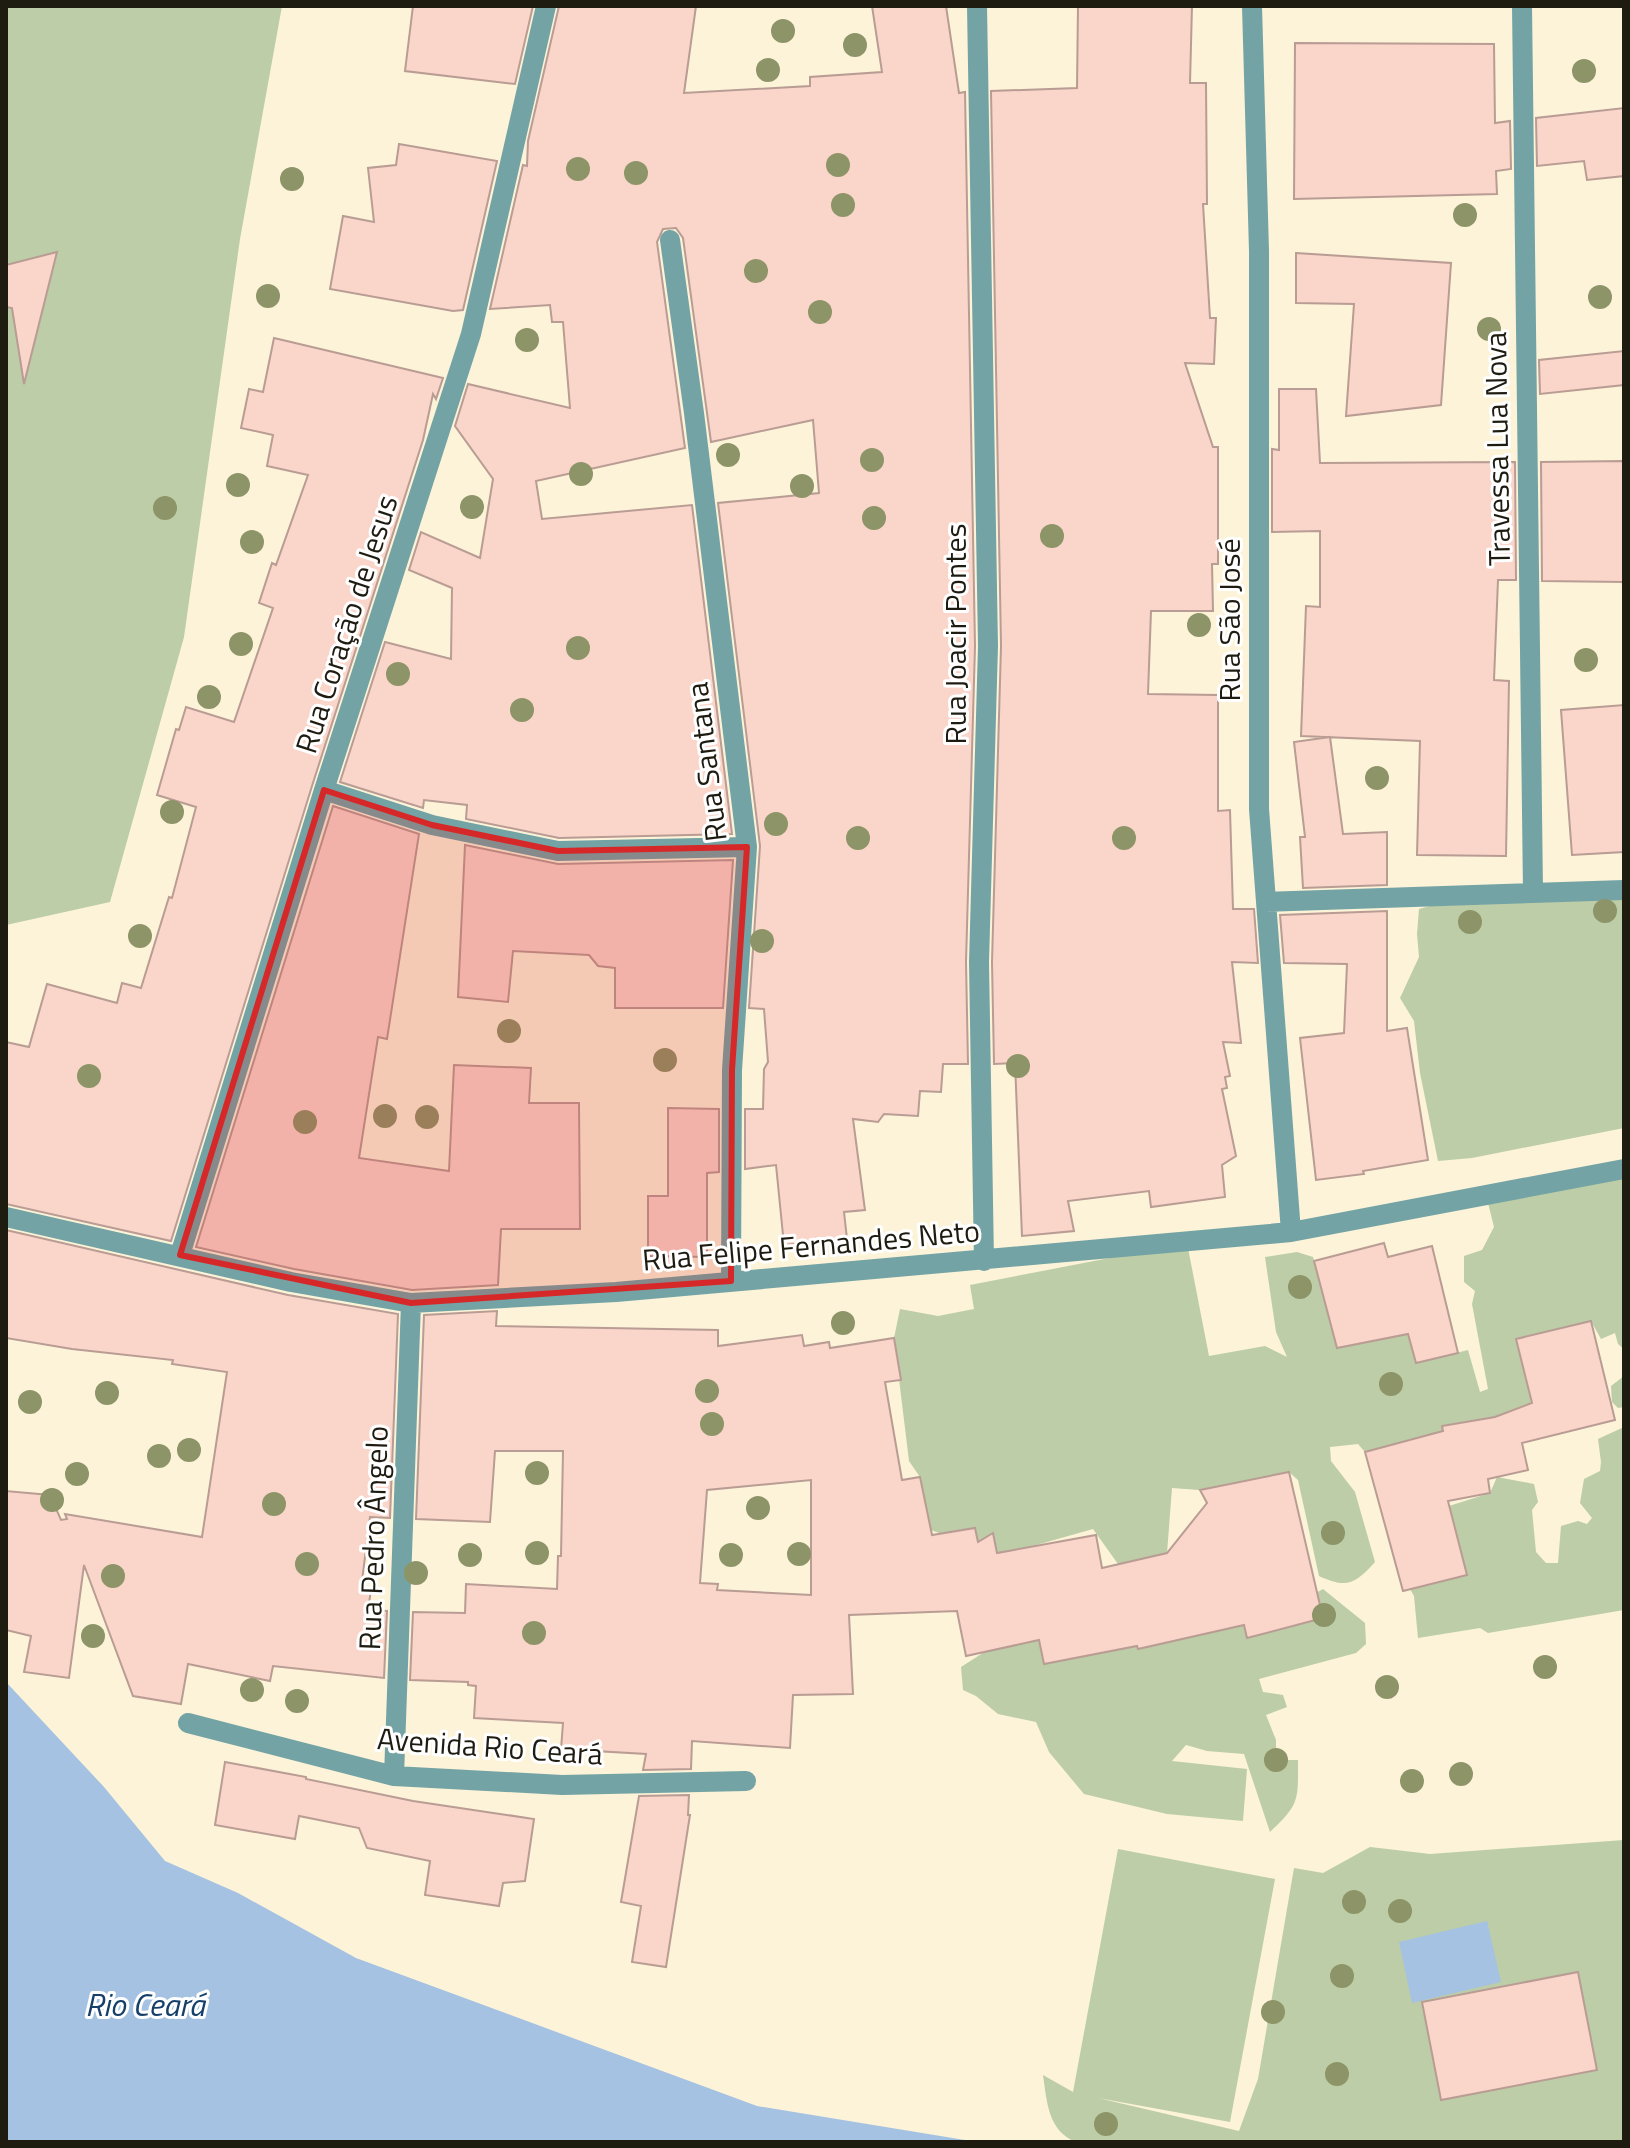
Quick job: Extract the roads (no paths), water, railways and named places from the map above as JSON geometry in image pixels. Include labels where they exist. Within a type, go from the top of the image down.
[{"type":"street","name":"Rua Coração de Jesus","points":[[180,1255],[324,790],[471,334],[546,6]]},
{"type":"street","name":"Rua Joacir Pontes","points":[[977,6],[988,646],[979,962],[984,1261]]},
{"type":"street","name":"Rua São José","points":[[1252,6],[1259,251],[1259,809],[1291,1232]]},
{"type":"street","name":"Travessa Lua Nova","points":[[1522,6],[1533,892]]},
{"type":"street","name":"Rua Santana","points":[[670,240],[747,847],[732,1070],[731,1281]]},
{"type":"street","points":[[324,790],[432,825],[558,851],[747,847]]},
{"type":"street","points":[[1266,902],[1624,890]]},
{"type":"street","name":"Rua Felipe Fernandes Neto","points":[[6,1217],[291,1282],[411,1303],[616,1292],[1291,1232],[1624,1169]]},
{"type":"street","name":"Rua Pedro Ângelo","points":[[394,1776],[411,1303]]},
{"type":"street","name":"Avenida Rio Ceará","points":[[188,1723],[394,1776],[562,1785],[746,1781]]},
{"type":"water","name":"Rio Ceará","points":[[6,1682],[104,1787],[165,1861],[238,1893],[356,1958],[757,2106],[977,2142],[6,2142]]},
{"type":"water","points":[[1487,1921],[1501,1982],[1412,2003],[1399,1942]]}]
